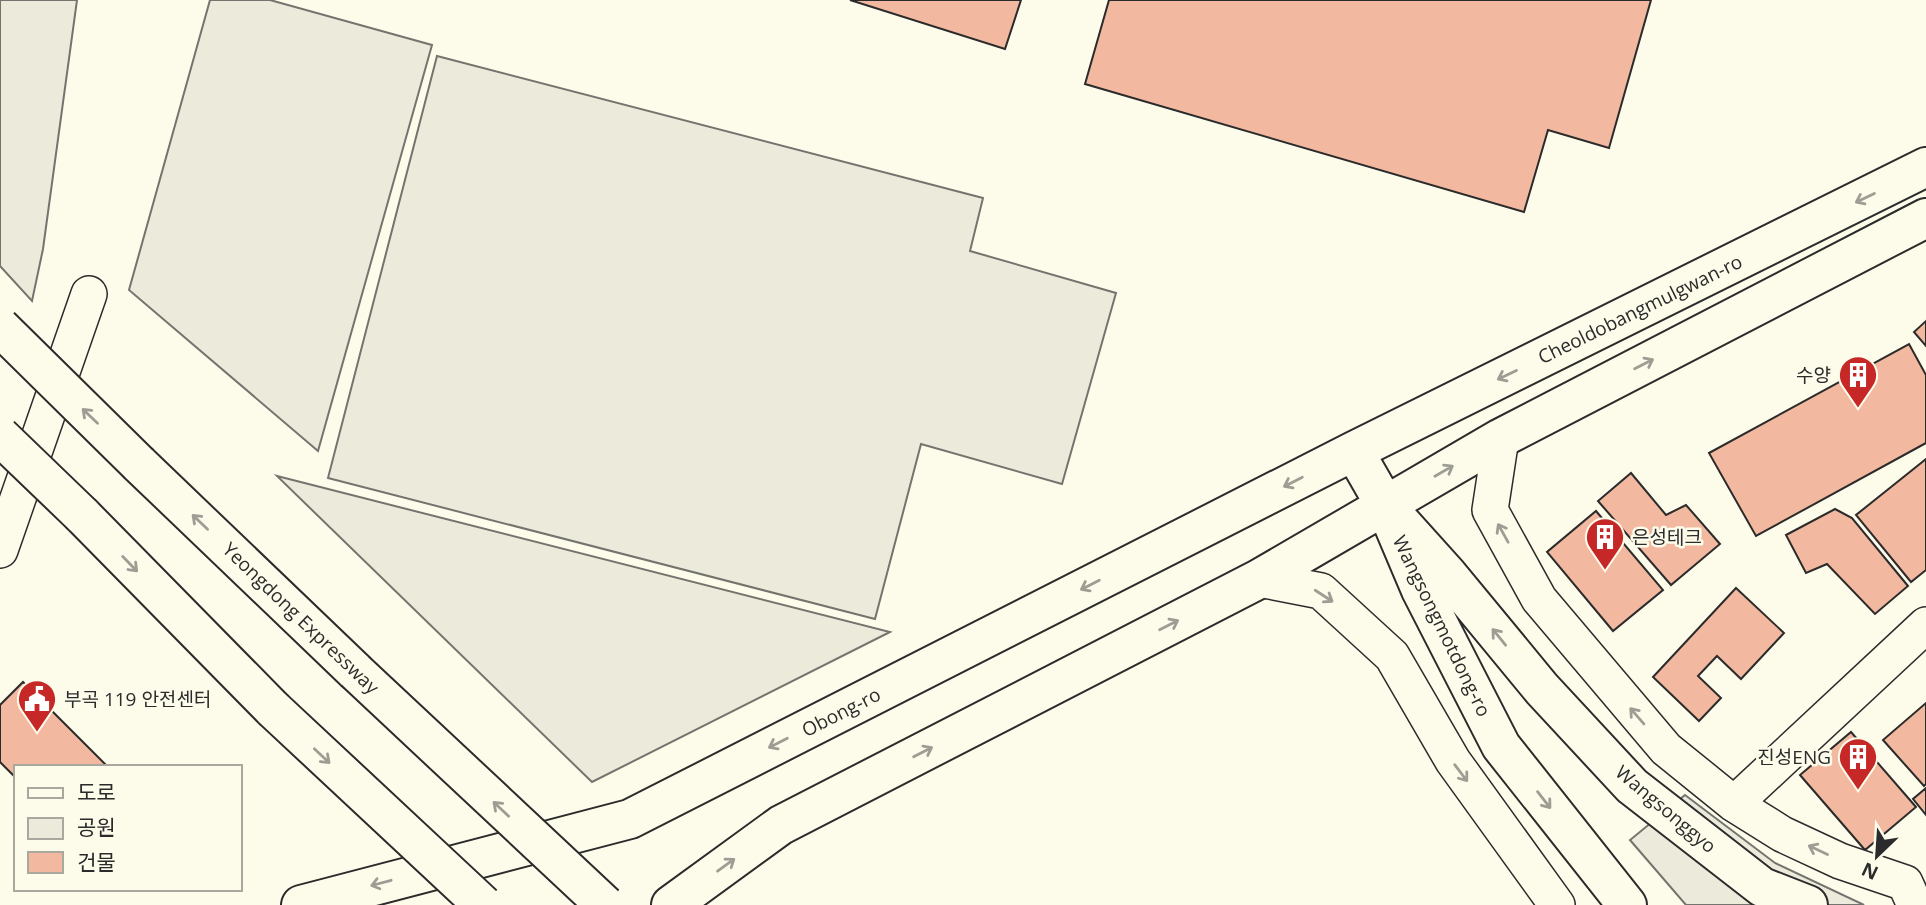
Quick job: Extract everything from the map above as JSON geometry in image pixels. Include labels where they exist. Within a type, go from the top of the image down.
[{"type":"main road","name":"Cheoldobangmulgwan-ro","points":[[1354,451],[1926,167]]},
{"type":"main road","points":[[671,905],[781,825],[1259,579],[1501,438],[1926,218]]},
{"type":"main road","name":"Yeongdong Expressway","points":[[0,327],[355,671],[605,905]]},
{"type":"main road","points":[[0,436],[82,515],[272,709],[483,905]]},
{"type":"main road","name":"Wangsongmotdong-ro","points":[[1354,451],[1385,505],[1421,590],[1501,746],[1627,905]]},
{"type":"main road","name":"Obong-ro","points":[[301,905],[630,819],[1354,451]]},
{"type":"main road","name":"Wangsongmotdong-ro","points":[[1385,505],[1448,575],[1542,690]]},
{"type":"main road","name":"Wangsonggyo","points":[[1542,690],[1632,786],[1762,887],[1808,905]]},
{"type":"street","points":[[0,550],[89,294]]},
{"type":"street","points":[[1501,438],[1490,510],[1539,599],[1665,749],[1734,804],[1782,834],[1828,855],[1905,883],[1915,905]]},
{"type":"street","points":[[1259,579],[1321,590],[1392,656],[1453,761],[1557,905]]},
{"type":"street","points":[[1734,804],[1926,625]]},
{"type":"green space","points":[[0,0],[77,0],[43,249],[32,301],[0,266]]},
{"type":"green space","points":[[437,56],[983,198],[970,251],[1116,293],[1062,484],[921,444],[875,619],[328,478]]},
{"type":"green space","points":[[277,476],[890,632],[592,782]]},
{"type":"shaded area","points":[[210,0],[270,0],[432,45],[318,451],[129,290]]},
{"type":"shaded area","points":[[1685,795],[1775,863],[1864,905],[1686,905],[1630,840]]},
{"type":"building","points":[[850,0],[1021,0],[1005,49]]},
{"type":"building","points":[[1109,0],[1651,0],[1609,148],[1548,130],[1524,212],[1085,84]]},
{"type":"building","points":[[1926,321],[1926,346],[1914,332]]},
{"type":"building","name":"수양","points":[[1909,344],[1926,375],[1926,443],[1756,536],[1709,453]]},
{"type":"building","points":[[1926,459],[1926,570],[1911,582],[1856,515]]},
{"type":"building","points":[[1631,473],[1666,515],[1686,505],[1720,544],[1671,585],[1598,501]]},
{"type":"building","points":[[1835,509],[1852,518],[1908,586],[1875,614],[1827,564],[1806,573],[1786,535]]},
{"type":"building","name":"은성테크","points":[[1596,511],[1663,590],[1613,631],[1547,552]]},
{"type":"building","points":[[1736,588],[1784,633],[1741,679],[1717,656],[1698,676],[1721,698],[1699,721],[1653,677]]},
{"type":"building","name":"부곡 119 안전센터","points":[[23,682],[106,765],[14,765],[14,776],[0,762],[0,705]]},
{"type":"building","points":[[1926,703],[1926,784],[1924,786],[1883,740]]},
{"type":"building","name":"진성ENG","points":[[1851,732],[1916,807],[1865,850],[1800,775]]},
{"type":"building","points":[[1926,788],[1926,815],[1913,799]]},
{"type":"place","name":"수양","points":[[1858,409]]},
{"type":"place","name":"은성테크","points":[[1605,571]]},
{"type":"place","name":"부곡 119 안전센터","points":[[37,733]]},
{"type":"place","name":"진성ENG","points":[[1858,791]]}]
